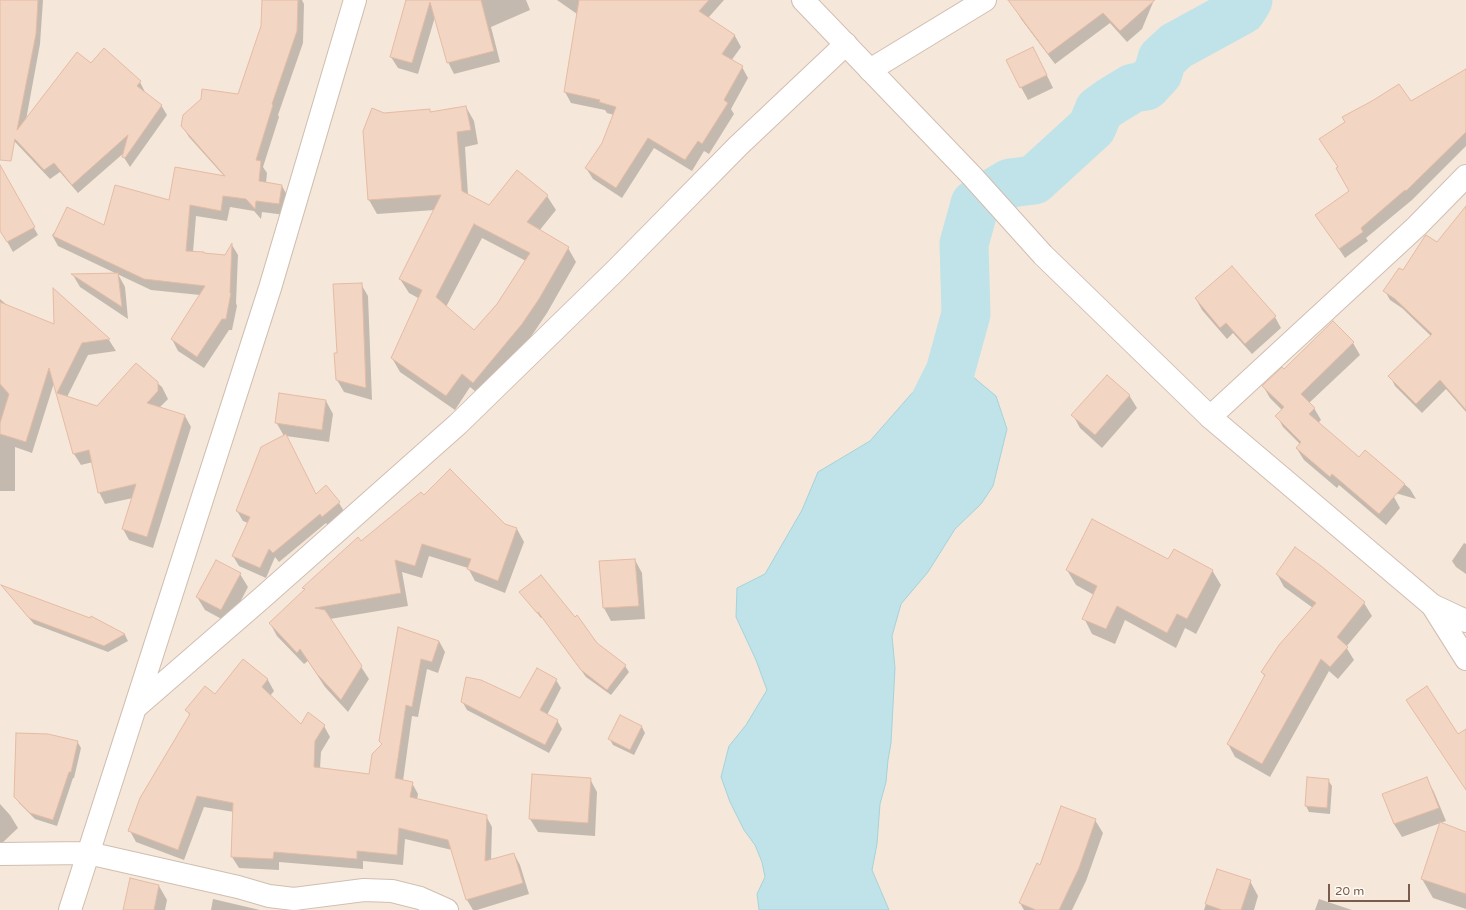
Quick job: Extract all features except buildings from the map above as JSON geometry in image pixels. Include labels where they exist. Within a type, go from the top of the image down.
[{"type":"street","points":[[70,910],[270,288],[355,0]]},
{"type":"street","points":[[803,0],[972,176],[1043,255],[1210,417],[1432,605],[1466,621]]},
{"type":"street","points":[[870,70],[985,0]]},
{"type":"street","points":[[135,708],[263,598],[458,424],[616,270],[738,146],[846,44]]},
{"type":"street","points":[[1210,417],[1417,226],[1466,176]]},
{"type":"street","points":[[1432,605],[1466,659]]},
{"type":"street","points":[[0,854],[88,853],[238,887],[269,896],[294,899],[337,901],[364,890],[392,891],[420,898],[447,910]]},
{"type":"shaded area","points":[[0,0],[1466,0],[1466,910],[0,910]]},
{"type":"water","points":[[950,372],[972,376],[996,396],[1007,429],[993,486],[981,504],[955,529],[928,572],[901,604],[892,636],[895,668],[891,743],[886,782],[880,804],[877,844],[872,870],[889,910],[759,910],[757,894],[765,877],[762,862],[755,845],[744,830],[730,802],[721,777],[729,746],[746,725],[767,690],[756,660],[736,617],[737,588],[765,574],[802,510],[818,472],[870,441],[929,376]]},
{"type":"waterway","points":[[920,432],[950,372],[966,314],[964,244],[975,204],[1010,183],[1034,180],[1092,127],[1099,110],[1133,88],[1146,86],[1158,73],[1162,59],[1176,46],[1242,10],[1248,0]]}]
